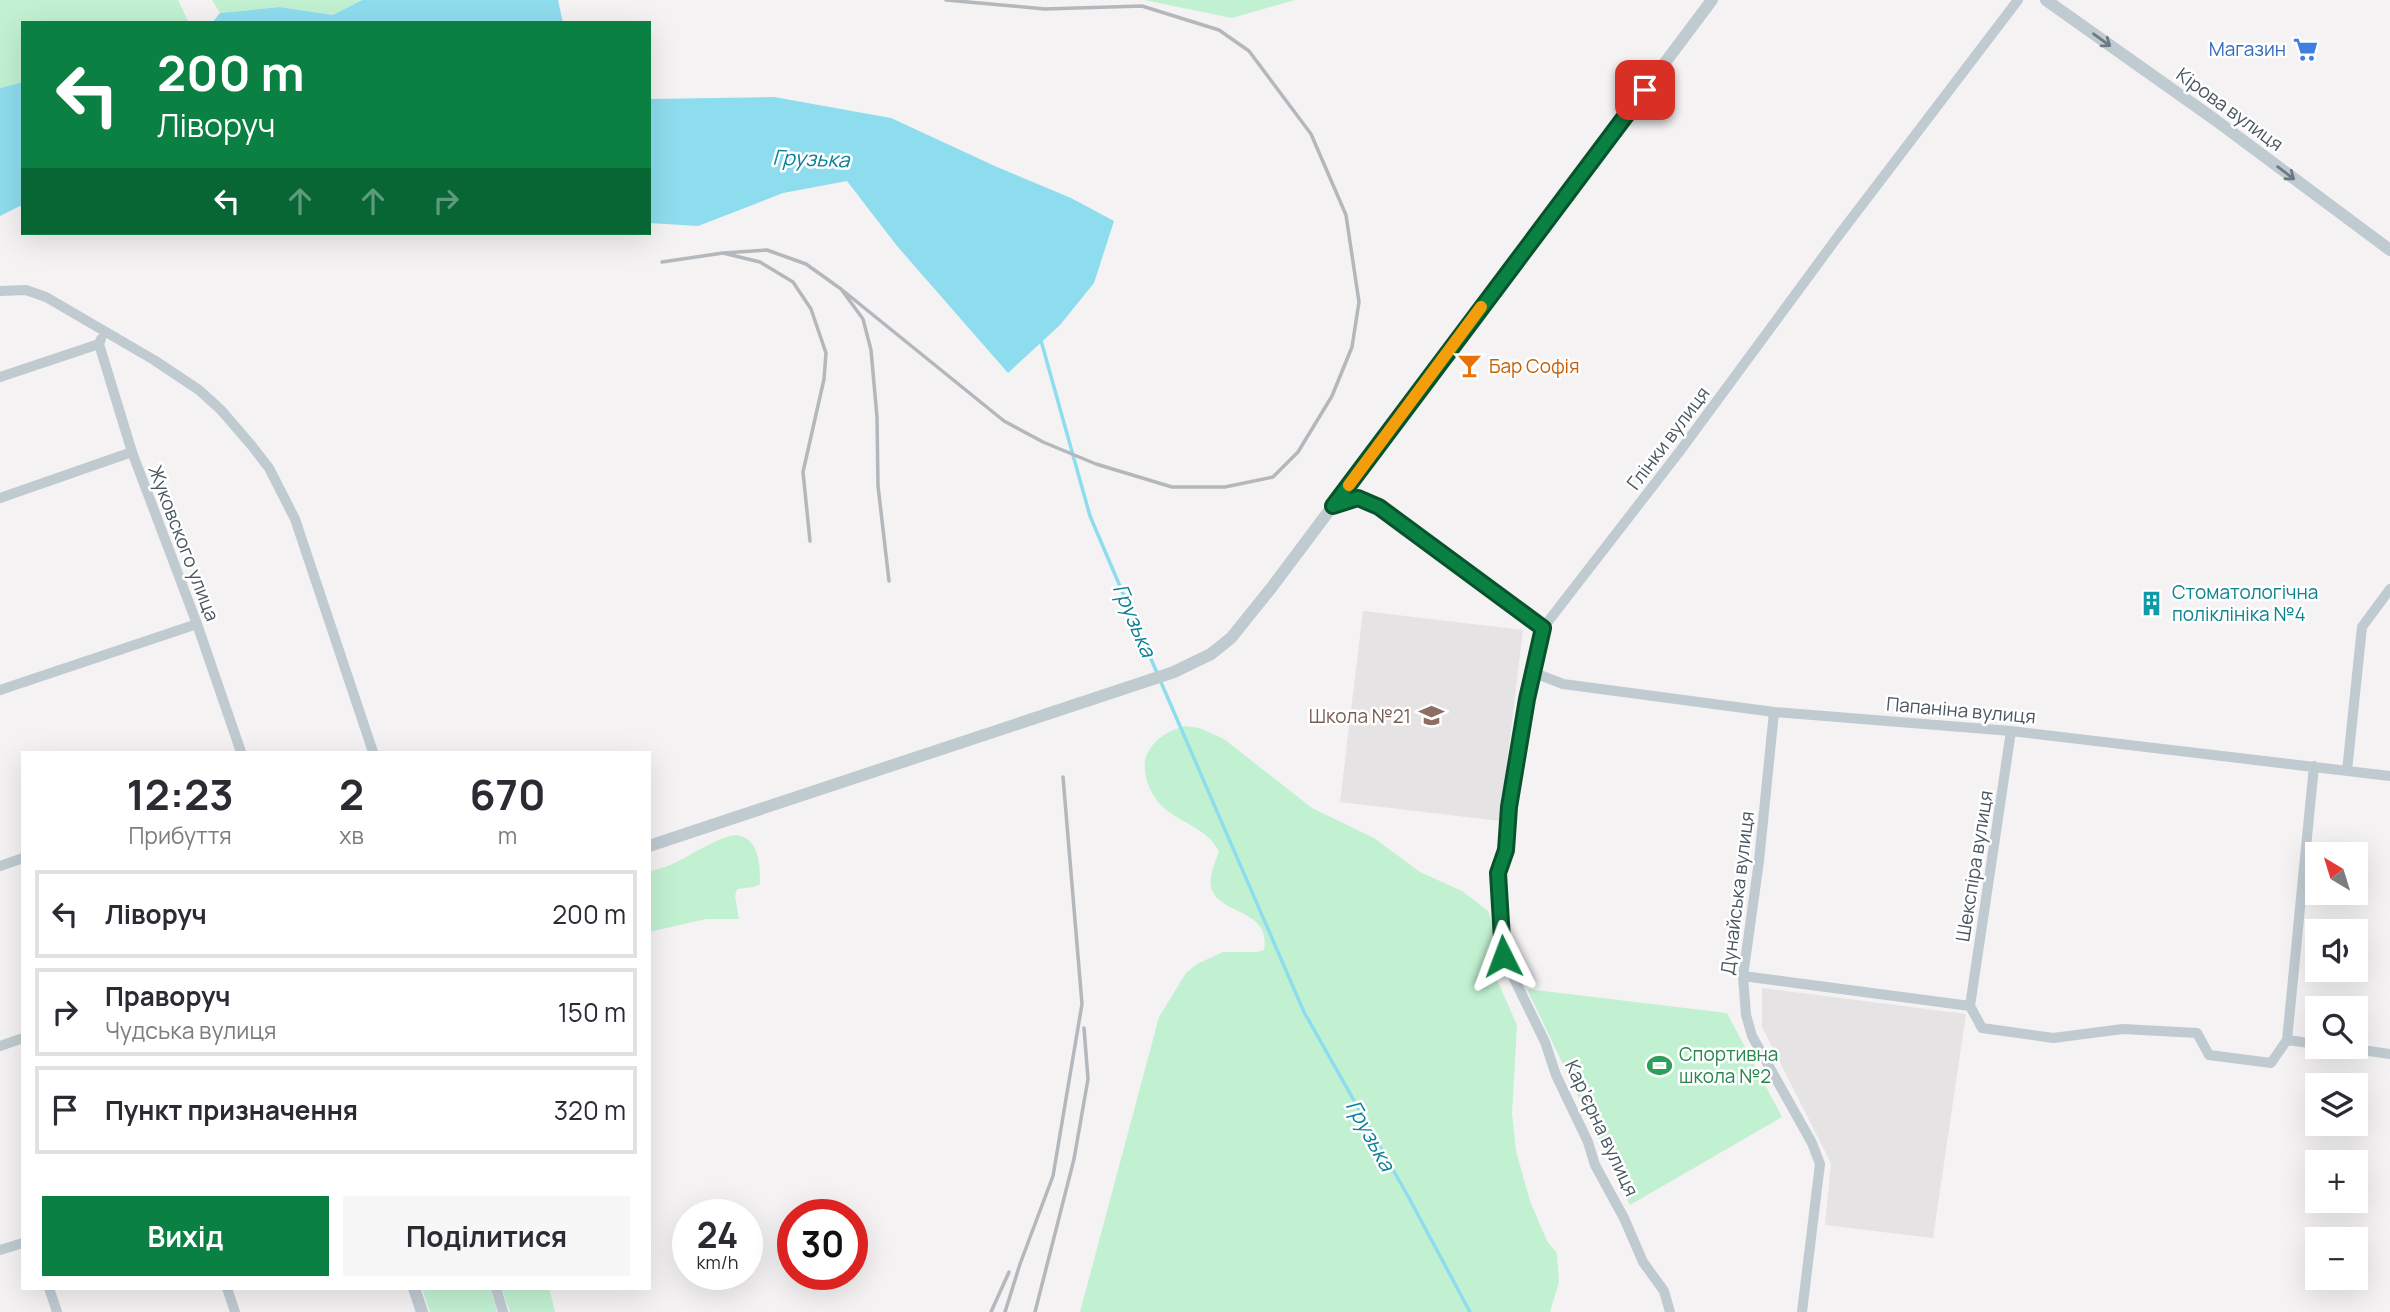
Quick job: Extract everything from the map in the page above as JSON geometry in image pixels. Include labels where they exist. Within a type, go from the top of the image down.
[{"type":"street","points":[[651,845],[1174,672],[1211,654],[1239,628],[1333,506],[1712,0]]},
{"type":"street","name":"Глінки вулиця","points":[[1503,956],[1498,873],[1506,850],[1509,807],[1532,671],[1543,628],[1689,440],[1839,235],[2018,0]]},
{"type":"street","name":"Кірова вулиця","points":[[2046,0],[2390,250]]},
{"type":"street","points":[[0,291],[26,290],[46,297],[106,330],[199,390],[221,410],[269,467],[295,519],[373,751]]},
{"type":"street","points":[[0,377],[99,344],[106,330]]},
{"type":"street","name":"Жуковского улица","points":[[99,344],[132,452],[197,624],[241,751]]},
{"type":"street","points":[[0,498],[132,452]]},
{"type":"street","points":[[1333,506],[1358,498],[1379,507],[1543,628]]},
{"type":"street","points":[[2347,771],[2362,626],[2390,589]]},
{"type":"street","points":[[0,690],[197,624]]},
{"type":"street","name":"Папаніна вулиця","points":[[1532,671],[1563,684],[1774,712],[2011,732],[2390,776]]},
{"type":"street","name":"Дунайська вулиця","points":[[1774,712],[1759,861],[1743,976],[1746,1015],[1752,1036],[1812,1143],[1820,1164],[1801,1312]]},
{"type":"street","name":"Шекспіра вулиця","points":[[1970,1006],[2011,732]]},
{"type":"street","points":[[1743,976],[1970,1006],[1982,1028],[2053,1038],[2123,1029],[2197,1033],[2209,1055],[2271,1063],[2287,1040],[2314,766]]},
{"type":"street","points":[[0,866],[21,859]]},
{"type":"street","name":"Кар’єрна вулиця","points":[[1503,956],[1545,1042],[1556,1075],[1588,1142],[1595,1165],[1624,1218],[1643,1262],[1664,1291],[1670,1312]]},
{"type":"street","points":[[0,1046],[21,1039]]},
{"type":"street","points":[[2287,1040],[2305,1042]]},
{"type":"street","points":[[2368,1051],[2390,1054]]},
{"type":"street","points":[[0,1251],[21,1244]]},
{"type":"street","points":[[50,1290],[57,1312]]},
{"type":"street","points":[[228,1290],[235,1312]]},
{"type":"street","points":[[415,1290],[422,1312]]},
{"type":"street","points":[[497,1290],[503,1312]]},
{"type":"shaded area","name":"Школа №21","points":[[1363,611],[1523,630],[1500,821],[1340,802]]},
{"type":"shaded area","points":[[1762,988],[1966,1014],[1933,1238],[1825,1225],[1831,1163],[1762,1027]]},
{"type":"green space","points":[[0,0],[178,0],[188,21],[21,21],[21,83],[0,88]]},
{"type":"green space","points":[[212,0],[362,0],[334,15],[280,7],[220,13]]},
{"type":"green space","points":[[1144,0],[1295,0],[1232,18]]},
{"type":"green space","points":[[1185,726],[1199,728],[1224,739],[1312,808],[1374,838],[1420,872],[1462,891],[1488,911],[1493,925],[1494,973],[1517,1025],[1512,1113],[1516,1151],[1530,1201],[1547,1241],[1557,1253],[1559,1282],[1550,1312],[1080,1312],[1159,1017],[1186,973],[1197,964],[1223,952],[1264,950],[1264,935],[1259,925],[1218,899],[1212,890],[1211,877],[1219,851],[1214,843],[1164,808],[1154,797],[1148,783],[1145,761],[1150,748],[1163,736]]},
{"type":"green space","points":[[735,835],[743,837],[753,846],[758,860],[760,884],[737,889],[735,896],[739,919],[706,919],[651,932],[651,871],[671,865]]},
{"type":"green space","name":"Спортивна школа №2","points":[[1527,989],[1727,1013],[1782,1117],[1630,1205]]},
{"type":"green space","points":[[423,1290],[492,1290],[497,1312],[430,1312]]},
{"type":"green space","points":[[502,1290],[550,1290],[555,1312],[510,1312]]},
{"type":"water","points":[[362,0],[558,0],[563,21],[214,21],[220,13],[280,7],[333,15]]},
{"type":"water","points":[[21,83],[21,207],[0,216],[0,88]]},
{"type":"water","points":[[774,97],[891,118],[1071,198],[1114,221],[1094,283],[1060,325],[1008,373],[897,246],[847,181],[783,193],[698,226],[651,223],[651,99]]},
{"type":"waterway","name":"Грузька","points":[[1040,337],[1090,516],[1157,673]]},
{"type":"waterway","name":"Грузька","points":[[1160,680],[1304,1012],[1470,1312]]},
{"type":"railway","points":[[841,289],[1004,421],[1043,442],[1096,464],[1172,487],[1225,487],[1273,477],[1298,452],[1332,396],[1352,347],[1359,302],[1346,215],[1311,134],[1249,51],[1219,30],[1142,6],[1045,9],[946,0]]},
{"type":"railway","points":[[723,253],[767,250],[806,264],[841,289],[863,319],[871,350],[877,417],[878,486],[889,581]]},
{"type":"railway","points":[[662,262],[723,253],[760,262],[793,282],[811,309],[826,353],[824,379],[803,472],[810,541]]},
{"type":"railway","points":[[1005,1312],[1053,1176],[1082,1004],[1063,777]]},
{"type":"railway","points":[[1035,1312],[1074,1159],[1088,1079],[1084,1028]]},
{"type":"railway","points":[[991,1312],[1009,1272]]},
{"type":"slow traffic","points":[[1349,485],[1481,307]]},
{"type":"place","name":"Магазин","points":[[2306,49]]},
{"type":"place","name":"Бар Софія","points":[[1469,366]]},
{"type":"place","name":"Стоматологічна поліклініка №4","points":[[2152,603]]},
{"type":"place","name":"Школа №21","points":[[1431,716]]},
{"type":"place","name":"Спортивна школа №2","points":[[1659,1065]]},
{"type":"route","points":[[1503,956],[1498,873],[1506,850],[1509,807],[1532,671],[1543,628],[1379,507],[1358,498],[1333,506],[1645,90]]}]
